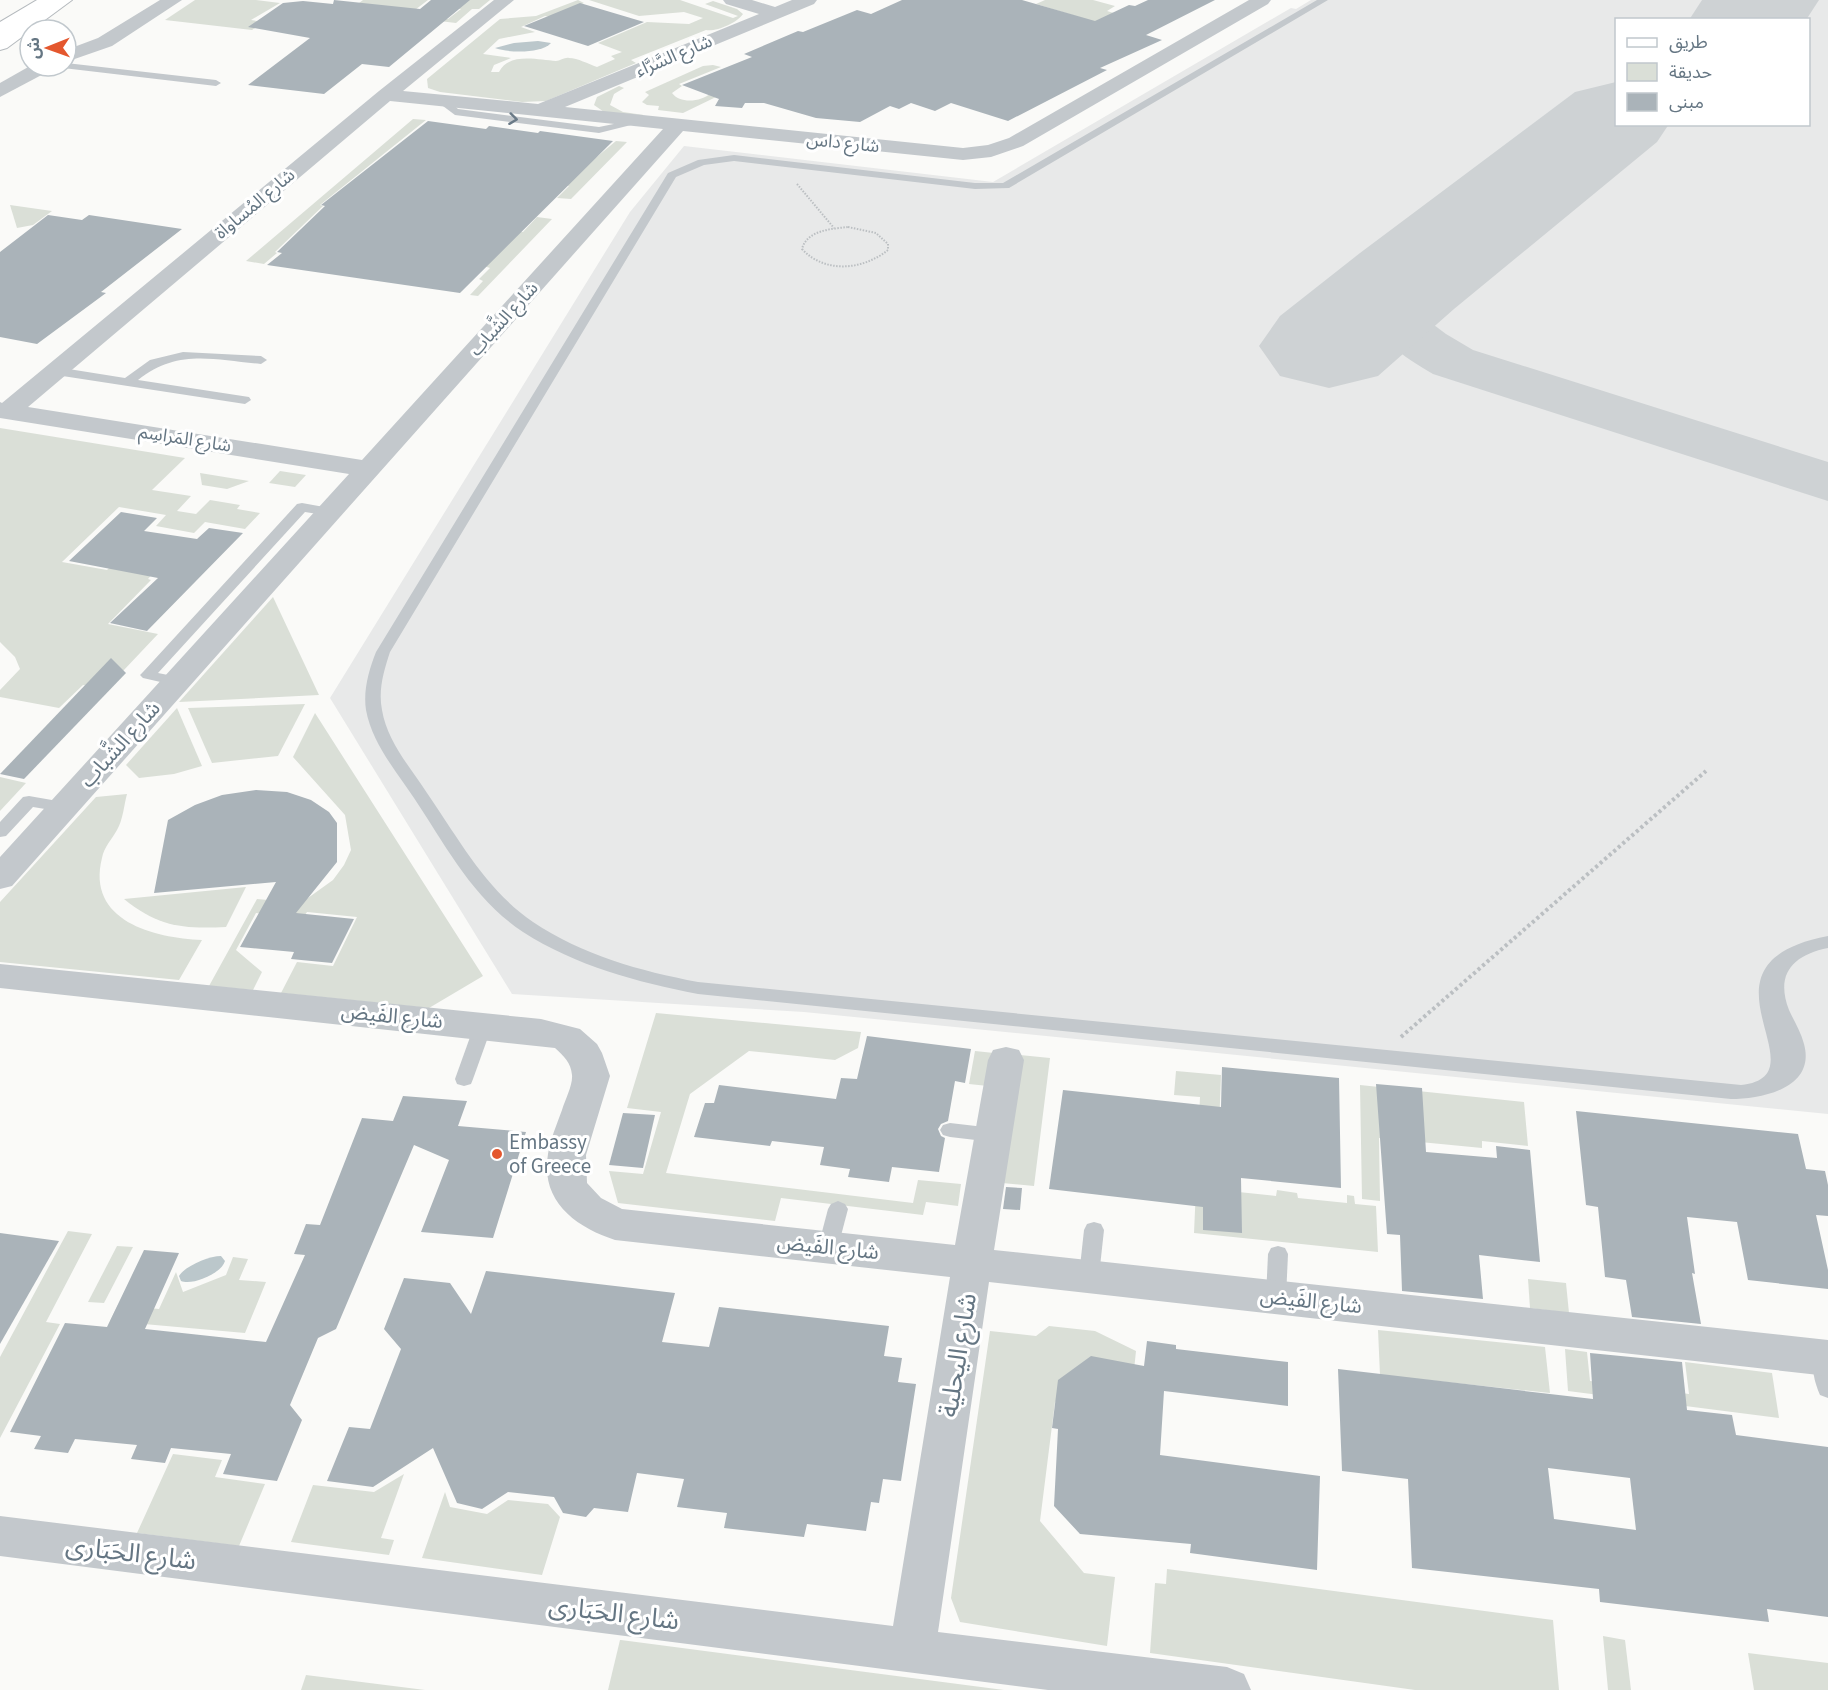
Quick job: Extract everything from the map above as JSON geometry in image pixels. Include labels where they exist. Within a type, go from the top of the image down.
[{"type":"main road","points":[[0,30],[50,0]]},
{"type":"main road","points":[[0,44],[63,0]]},
{"type":"street","points":[[78,52],[105,42],[174,0]]},
{"type":"street","name":"شارع المُساواة","points":[[4,411],[56,371],[386,95],[505,0]]},
{"type":"street","points":[[732,0],[776,14]]},
{"type":"street","name":"شارع السَّرَّاء","points":[[539,111],[808,0]]},
{"type":"street","name":"شارع داس","points":[[386,95],[954,153],[991,151],[1016,142],[1262,0]]},
{"type":"street","points":[[0,92],[24,78]]},
{"type":"street","name":"شارع الشَّباب","points":[[0,878],[677,126]]},
{"type":"street","name":"شارع المَراسِم","points":[[4,411],[369,469]]},
{"type":"street","name":"شارع الفَيض","points":[[0,976],[541,1032],[567,1038],[584,1053],[591,1076],[567,1155],[568,1187],[587,1209],[615,1224],[1276,1297],[1826,1368]]},
{"type":"street","name":"شارع اليحلية","points":[[912,1651],[1006,1060]]},
{"type":"street","name":"شارع الحَبَارى","points":[[0,1536],[1227,1690]]},
{"type":"lane","points":[[1323,0],[1005,186],[975,186],[734,158],[705,161],[681,169],[667,181],[383,652],[376,671],[373,690],[374,709],[379,728],[388,746],[472,873],[495,900],[525,925],[561,947],[603,965],[649,979],[698,988],[1731,1092],[1772,1088],[1786,1078],[1794,1065],[1796,1050],[1775,991],[1775,978],[1779,966],[1788,956],[1801,948],[1828,942]]},
{"type":"lane","points":[[78,67],[216,83]]},
{"type":"lane","points":[[443,101],[455,112],[599,130],[638,122]]},
{"type":"lane","points":[[127,382],[157,361],[176,357],[261,360]]},
{"type":"lane","points":[[56,371],[245,400]]},
{"type":"lane","name":"شارع الشَّباب","points":[[0,832],[29,801],[63,807]]},
{"type":"lane","points":[[464,1079],[483,1026]]},
{"type":"lane","points":[[950,1130],[993,1136]]},
{"type":"lane","points":[[828,1247],[838,1209]]},
{"type":"lane","points":[[1089,1276],[1094,1230]]},
{"type":"lane","points":[[1276,1297],[1278,1254]]},
{"type":"path","points":[[779,162],[834,228]]},
{"type":"path","points":[[848,227],[875,232],[884,237],[888,250],[871,262],[850,266],[828,264],[806,255],[802,249],[804,242],[820,231],[834,228],[848,227]]},
{"type":"path","points":[[1378,1057],[1706,771]]},
{"type":"shaded area","points":[[1311,0],[1828,0],[1828,1114],[804,1012],[512,994],[330,698],[630,212],[684,146],[993,182],[1291,8],[1296,9]]},
{"type":"shaded area","points":[[538,41],[551,43],[532,51],[508,51],[495,48],[514,43]]},
{"type":"shaded area","points":[[221,1256],[225,1261],[223,1266],[213,1274],[192,1282],[181,1281],[179,1276],[192,1265]]},
{"type":"green space","points":[[195,0],[256,0],[280,3],[251,20],[263,22],[252,30],[165,20]]},
{"type":"green space","points":[[363,0],[428,0],[407,16],[354,7]]},
{"type":"green space","points":[[462,0],[490,0],[479,9],[472,9],[456,23],[422,19],[424,17],[448,19],[461,9],[453,8]]},
{"type":"green space","points":[[578,0],[584,3],[521,27],[535,32],[499,39],[483,54],[511,58],[494,65],[491,72],[499,72],[504,66],[517,59],[556,61],[572,58],[597,67],[615,59],[611,56],[622,52],[598,43],[647,22],[689,24],[703,18],[684,12],[639,16],[589,0],[680,0],[733,18],[738,16],[705,4],[713,1],[737,9],[743,14],[726,26],[706,30],[631,60],[636,63],[546,101],[522,102],[440,92],[428,88],[427,79],[500,19],[536,16]]},
{"type":"green space","points":[[1045,0],[1093,0],[1115,6],[1107,11],[1130,18],[1115,28],[1036,4]]},
{"type":"green space","points":[[703,66],[721,67],[679,84],[682,86],[672,93],[685,100],[702,98],[711,93],[716,97],[683,113],[658,110],[659,106],[642,102],[649,95],[645,92]]},
{"type":"green space","points":[[619,86],[624,88],[614,94],[610,105],[623,112],[644,115],[607,114],[594,105],[597,97]]},
{"type":"green space","points":[[413,119],[426,120],[320,205],[323,206],[275,252],[277,253],[264,264],[246,261]]},
{"type":"green space","points":[[616,141],[627,142],[571,199],[557,198],[569,186],[563,185]]},
{"type":"green space","points":[[10,205],[52,211],[33,225],[17,228]]},
{"type":"green space","points":[[537,217],[552,219],[478,296],[470,295],[483,281],[479,279],[490,268],[484,266],[516,231],[523,232]]},
{"type":"green space","points":[[0,428],[185,458],[152,490],[191,496],[177,511],[196,514],[210,500],[240,505],[237,509],[260,513],[245,529],[205,522],[194,533],[156,526],[166,515],[119,507],[62,562],[107,570],[121,556],[154,572],[148,579],[151,580],[108,624],[158,634],[106,689],[83,685],[59,708],[0,697],[0,690],[20,669],[15,657],[0,642]]},
{"type":"green space","points":[[280,471],[306,475],[295,487],[269,483]]},
{"type":"green space","points":[[200,473],[249,481],[227,489],[202,485]]},
{"type":"green space","points":[[273,597],[319,695],[179,702]]},
{"type":"green space","points":[[305,704],[278,756],[212,763],[188,708]]},
{"type":"green space","points":[[177,708],[202,766],[174,774],[139,778],[126,765]]},
{"type":"green space","points":[[315,713],[483,976],[429,1008],[281,993],[297,962],[333,966],[357,917],[307,912],[303,918],[256,913],[236,950],[262,972],[253,990],[209,986],[257,899],[301,903],[333,880],[351,850],[345,815],[293,757]]},
{"type":"green space","points":[[0,777],[26,783],[0,811]]},
{"type":"green space","points":[[127,794],[119,826],[102,858],[100,880],[104,897],[114,911],[128,922],[145,930],[202,940],[179,980],[0,962],[0,902],[96,797]]},
{"type":"green space","points":[[246,887],[226,927],[184,926],[160,921],[124,899]]},
{"type":"green space","points":[[656,1013],[861,1032],[858,1048],[835,1060],[749,1051],[690,1094],[666,1173],[913,1203],[918,1180],[961,1184],[958,1206],[926,1202],[923,1215],[781,1198],[775,1221],[618,1203],[609,1171],[643,1174],[661,1112],[627,1108]]},
{"type":"green space","points":[[975,1051],[994,1053],[988,1086],[969,1084]]},
{"type":"green space","points":[[1020,1055],[1050,1058],[1034,1186],[1002,1183]]},
{"type":"green space","points":[[1176,1071],[1221,1075],[1217,1182],[1229,1191],[1276,1196],[1277,1190],[1297,1193],[1298,1198],[1347,1203],[1347,1195],[1354,1196],[1355,1204],[1376,1206],[1378,1252],[1194,1233],[1200,1097],[1174,1095]]},
{"type":"green space","points":[[1360,1085],[1524,1102],[1528,1146],[1482,1141],[1482,1148],[1379,1138],[1380,1201],[1362,1199]]},
{"type":"green space","points":[[68,1231],[92,1234],[46,1322],[60,1324],[0,1438],[0,1357]]},
{"type":"green space","points":[[117,1246],[133,1247],[104,1303],[88,1302]]},
{"type":"green space","points":[[233,1257],[248,1259],[239,1280],[266,1282],[245,1333],[110,1321],[118,1305],[159,1309],[176,1272],[183,1292],[226,1275]]},
{"type":"green space","points":[[1528,1279],[1566,1283],[1569,1313],[1530,1308]]},
{"type":"green space","points":[[1049,1326],[1095,1331],[1136,1351],[1134,1370],[1102,1366],[1055,1402],[1040,1521],[1084,1573],[1115,1577],[1107,1646],[960,1622],[951,1598],[990,1331],[1036,1336]]},
{"type":"green space","points":[[1378,1330],[1545,1347],[1550,1393],[1380,1375]]},
{"type":"green space","points":[[1565,1349],[1587,1352],[1590,1381],[1689,1394],[1685,1362],[1772,1373],[1779,1418],[1568,1391]]},
{"type":"green space","points":[[173,1454],[222,1460],[215,1477],[265,1484],[239,1546],[137,1533]]},
{"type":"green space","points":[[404,1474],[381,1538],[394,1540],[389,1555],[291,1542],[313,1485],[374,1492]]},
{"type":"green space","points":[[445,1492],[450,1507],[487,1514],[508,1500],[548,1504],[560,1517],[542,1575],[422,1558]]},
{"type":"green space","points":[[1167,1569],[1553,1620],[1559,1690],[1415,1690],[1150,1653],[1155,1583],[1166,1584]]},
{"type":"green space","points":[[1603,1636],[1625,1640],[1631,1690],[1608,1690]]},
{"type":"green space","points":[[621,1640],[1004,1690],[608,1690]]},
{"type":"green space","points":[[1748,1653],[1828,1663],[1828,1690],[1754,1690]]},
{"type":"green space","points":[[306,1675],[425,1690],[301,1690]]},
{"type":"building","points":[[334,0],[420,9],[431,0],[470,0],[389,67],[362,64],[324,94],[248,85],[310,38],[248,27],[283,3],[303,1],[333,4]]},
{"type":"building","points":[[902,0],[1022,0],[1095,21],[1129,5],[1135,6],[1148,0],[1215,0],[1146,35],[1162,40],[1100,68],[1107,70],[1008,121],[951,103],[935,111],[911,103],[899,109],[890,106],[860,122],[816,118],[764,103],[745,103],[742,108],[715,106],[719,99],[682,85],[752,57],[744,54],[798,31],[803,32],[857,10],[871,14]]},
{"type":"building","points":[[580,3],[644,22],[588,46],[524,26]]},
{"type":"building","points":[[428,121],[486,129],[489,126],[538,133],[540,131],[613,141],[460,293],[267,265],[282,253],[277,252],[325,206],[321,205]]},
{"type":"building","points":[[48,215],[82,220],[89,215],[182,229],[101,292],[106,293],[37,344],[0,337],[0,252]]},
{"type":"building","points":[[121,512],[157,518],[144,531],[197,539],[209,528],[243,533],[147,631],[110,623],[158,578],[69,561]]},
{"type":"building","points":[[111,658],[126,673],[24,779],[0,774]]},
{"type":"building","points":[[256,790],[287,792],[311,800],[329,812],[337,823],[337,862],[296,913],[354,919],[332,963],[291,959],[294,952],[240,947],[276,882],[154,893],[168,820],[195,805],[222,795]]},
{"type":"building","points":[[867,1036],[971,1049],[965,1083],[955,1081],[948,1121],[941,1124],[938,1129],[941,1136],[945,1138],[939,1172],[892,1167],[889,1182],[848,1177],[850,1169],[820,1165],[824,1147],[772,1141],[770,1146],[694,1137],[705,1103],[714,1103],[719,1085],[836,1099],[841,1078],[857,1079]]},
{"type":"building","points":[[1222,1067],[1339,1078],[1341,1188],[1241,1178],[1242,1233],[1203,1230],[1203,1207],[1049,1189],[1063,1090],[1221,1107]]},
{"type":"building","points":[[1376,1084],[1422,1088],[1426,1152],[1497,1158],[1496,1146],[1530,1150],[1540,1262],[1479,1255],[1483,1299],[1402,1291],[1400,1235],[1387,1234]]},
{"type":"building","points":[[403,1096],[467,1101],[458,1126],[526,1132],[493,1238],[421,1232],[449,1160],[414,1145],[336,1329],[318,1338],[290,1405],[302,1420],[277,1481],[223,1474],[231,1454],[171,1448],[165,1463],[131,1459],[137,1445],[75,1439],[68,1453],[34,1449],[41,1436],[10,1432],[65,1323],[107,1327],[144,1250],[179,1253],[145,1329],[266,1342],[305,1255],[294,1254],[306,1224],[320,1225],[362,1118],[393,1121]]},
{"type":"building","points":[[1576,1111],[1798,1134],[1806,1169],[1825,1171],[1828,1185],[1828,1216],[1816,1215],[1828,1270],[1828,1289],[1748,1280],[1737,1222],[1687,1217],[1695,1274],[1692,1273],[1701,1324],[1632,1317],[1626,1280],[1605,1277],[1598,1207],[1586,1205]]},
{"type":"building","points":[[623,1113],[655,1115],[643,1168],[609,1165]]},
{"type":"building","points":[[1006,1187],[1022,1188],[1020,1210],[1003,1209]]},
{"type":"building","points":[[0,1233],[59,1241],[0,1344]]},
{"type":"building","points":[[486,1271],[675,1293],[662,1342],[709,1347],[719,1307],[889,1326],[884,1356],[902,1358],[898,1382],[916,1384],[901,1481],[883,1479],[879,1503],[871,1502],[866,1531],[807,1524],[804,1537],[724,1528],[727,1513],[677,1507],[684,1479],[637,1473],[628,1512],[594,1508],[586,1517],[563,1513],[554,1497],[508,1492],[482,1509],[457,1503],[433,1448],[373,1487],[327,1481],[349,1427],[370,1429],[401,1349],[384,1329],[404,1278],[450,1283],[471,1314]]},
{"type":"building","points":[[1147,1341],[1176,1345],[1176,1349],[1288,1362],[1288,1406],[1164,1391],[1160,1455],[1320,1476],[1317,1570],[1190,1553],[1191,1544],[1080,1534],[1054,1506],[1058,1429],[1052,1428],[1058,1380],[1091,1356],[1144,1366]]},
{"type":"building","points":[[1590,1353],[1682,1362],[1687,1410],[1732,1415],[1736,1435],[1828,1447],[1828,1617],[1767,1609],[1769,1622],[1600,1602],[1599,1589],[1412,1568],[1408,1479],[1342,1471],[1338,1369],[1593,1399]],"holes":[[[1548,1468],[1630,1478],[1636,1530],[1554,1519]]]},
{"type":"taxiway","points":[[1407,281],[1400,303],[1403,324],[1417,340],[1453,362],[1828,482]]},
{"type":"runway","points":[[1744,18],[1767,0]]},
{"type":"runway","points":[[1329,346],[1407,281],[1615,118]]},
{"type":"place","name":"Embassy of Greece","points":[[497,1154]]}]
